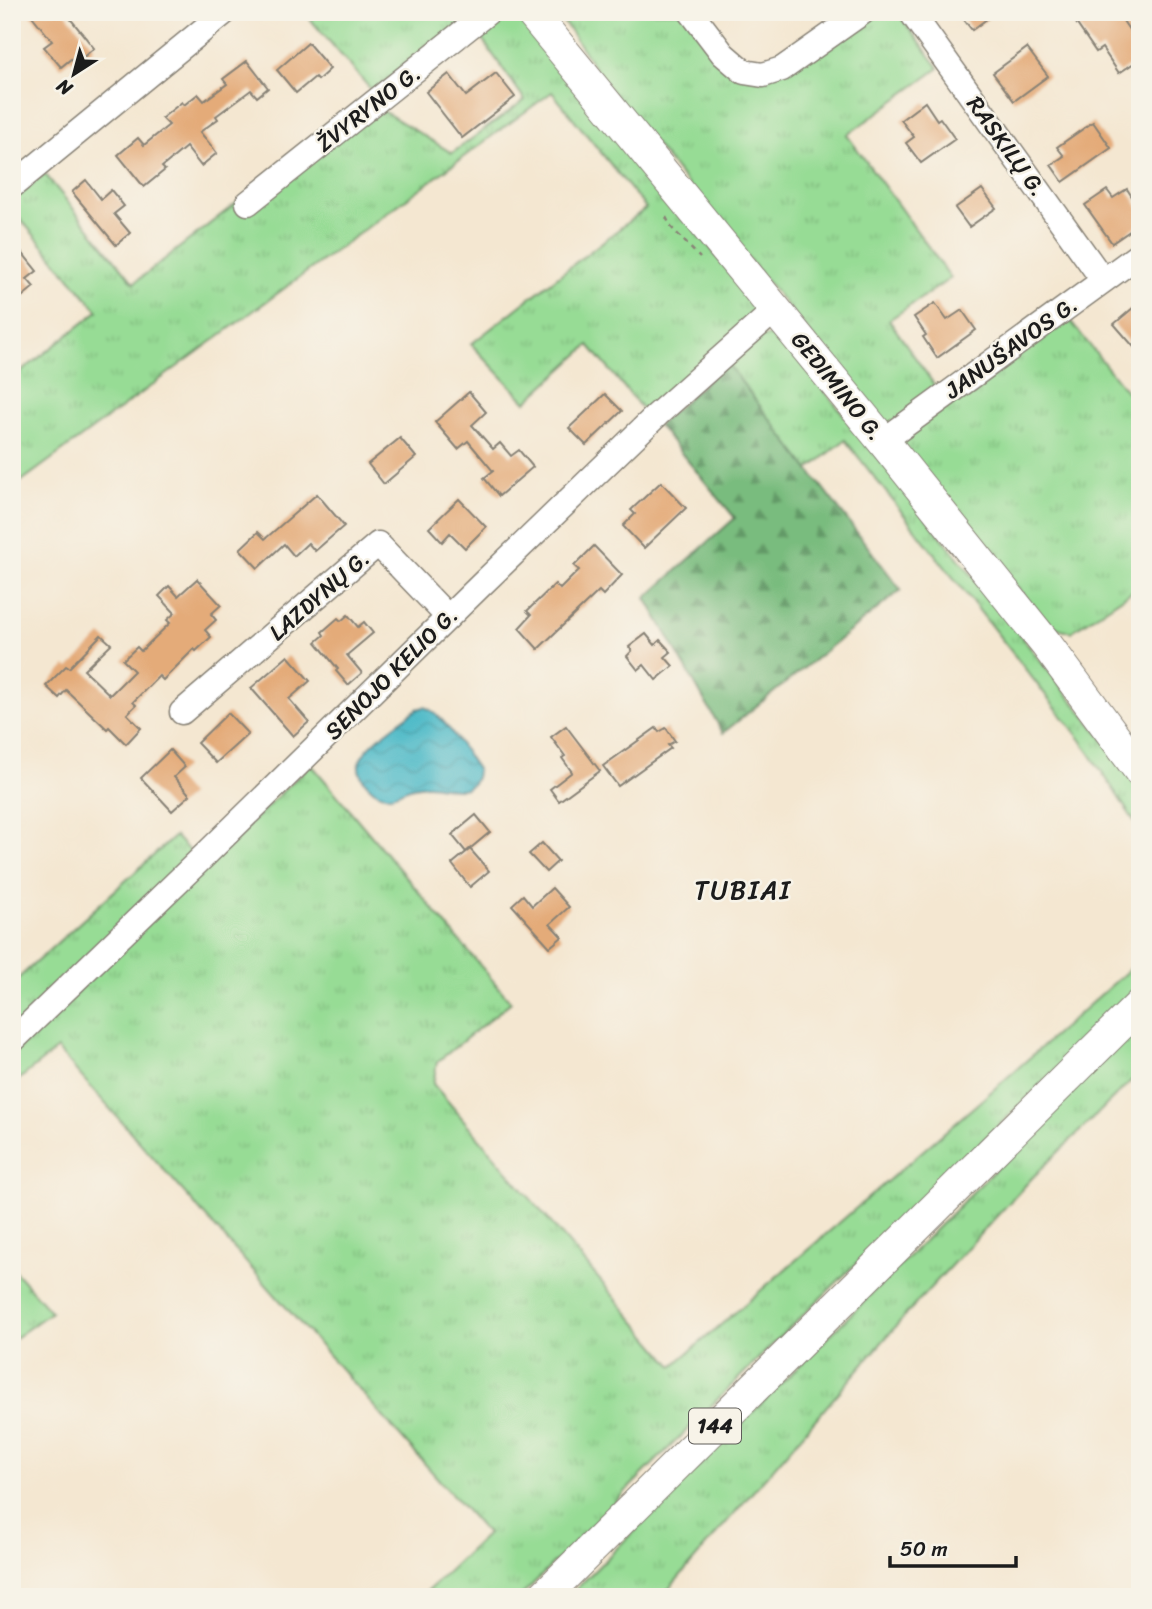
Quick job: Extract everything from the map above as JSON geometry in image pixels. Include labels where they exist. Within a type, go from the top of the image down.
[{"type":"main road","name":"GEDIMINO G.","points":[[531,12],[1052,652],[1139,769]]},
{"type":"main road","name":"144","points":[[543,1597],[1140,1005]]},
{"type":"street","points":[[12,186],[225,12]]},
{"type":"street","name":"ŽVYRYNO G.","points":[[248,203],[488,12]]},
{"type":"street","points":[[691,12],[723,54],[744,72],[763,75],[782,69],[863,12]]},
{"type":"street","name":"RASKILŲ G.","points":[[911,12],[1103,280]]},
{"type":"street","name":"JANUŠAVOS G.","points":[[883,442],[1140,254]]},
{"type":"street","name":"SENOJO KELIO G.","points":[[12,1041],[658,414],[775,310]]},
{"type":"street","name":"LAZDYNŲ G.","points":[[182,712],[378,544],[448,617]]},
{"type":"green space","points":[[304,12],[529,12],[755,306],[750,322],[648,416],[589,345],[526,402],[471,344],[646,208],[552,92],[12,488],[12,379],[98,311],[12,209],[12,200],[45,174],[134,283],[367,101],[452,153],[525,100],[469,21],[372,91]]},
{"type":"green space","points":[[555,12],[691,12],[763,75],[863,12],[897,12],[939,68],[847,135],[951,278],[889,320],[947,403],[1069,319],[1140,409],[1140,586],[1071,632],[1048,625],[604,82]]},
{"type":"green space","points":[[762,337],[783,339],[1140,785],[1140,830],[1081,740],[845,440],[808,470],[727,363]]},
{"type":"green space","points":[[727,363],[901,590],[723,733],[646,598],[735,518],[658,425]]},
{"type":"green space","points":[[311,764],[511,1002],[437,1062],[433,1084],[673,1366],[1140,960],[1140,984],[1088,1039],[769,1348],[520,1597],[421,1597],[487,1534],[57,1049],[12,1085],[12,1055]]},
{"type":"green space","points":[[175,836],[193,855],[12,1030],[12,984]]},
{"type":"green space","points":[[1140,1023],[1140,1072],[1033,1177],[909,1311],[662,1597],[568,1597],[944,1221]]},
{"type":"green space","points":[[12,1268],[51,1312],[12,1340]]},
{"type":"water","points":[[424,707],[446,725],[477,769],[474,782],[464,789],[426,785],[391,795],[377,792],[361,775],[359,764],[362,757],[384,734],[417,709]]},
{"type":"building","points":[[29,12],[65,12],[94,48],[75,64],[71,59],[61,67],[44,47],[52,41]]},
{"type":"building","points":[[958,12],[996,12],[972,30]]},
{"type":"building","points":[[1085,12],[1117,12],[1140,46],[1140,59],[1119,73],[1102,48],[1096,52],[1074,20]]},
{"type":"building","points":[[308,43],[330,69],[318,80],[315,77],[296,93],[277,70]]},
{"type":"building","points":[[1027,48],[1048,76],[1014,101],[993,73]]},
{"type":"building","points":[[247,61],[268,88],[257,97],[251,90],[216,116],[218,119],[200,132],[217,153],[201,166],[186,147],[162,167],[165,170],[144,187],[118,155],[138,138],[144,145],[169,125],[162,118],[182,102],[184,105],[198,94],[204,101],[227,84],[223,79]]},
{"type":"building","points":[[496,73],[515,97],[462,138],[426,92],[449,74],[466,96]]},
{"type":"building","points":[[925,102],[955,139],[921,163],[906,143],[914,137],[901,120]]},
{"type":"building","points":[[1093,122],[1111,148],[1063,182],[1051,165],[1064,156],[1057,147]]},
{"type":"building","points":[[86,180],[101,199],[111,190],[124,206],[114,214],[130,233],[116,245],[72,192]]},
{"type":"building","points":[[982,189],[996,208],[969,227],[955,208]]},
{"type":"building","points":[[1127,189],[1140,209],[1140,224],[1112,243],[1085,205],[1107,190],[1113,198]]},
{"type":"building","points":[[12,240],[37,271],[27,279],[34,287],[12,305]]},
{"type":"building","points":[[1140,302],[1140,354],[1114,324]]},
{"type":"building","points":[[935,303],[947,320],[962,310],[976,330],[937,358],[914,317]]},
{"type":"building","points":[[469,392],[486,412],[472,425],[493,449],[500,443],[511,456],[519,450],[533,467],[499,496],[484,478],[493,471],[468,441],[458,449],[435,422]]},
{"type":"building","points":[[605,394],[622,411],[586,445],[569,428]]},
{"type":"building","points":[[400,438],[416,457],[384,484],[368,464]]},
{"type":"building","points":[[661,482],[686,508],[644,548],[623,526],[635,514],[631,510]]},
{"type":"building","points":[[317,494],[344,526],[315,551],[308,543],[294,556],[284,544],[258,568],[240,549],[258,532],[265,539]]},
{"type":"building","points":[[459,499],[486,527],[465,548],[450,533],[442,542],[429,528]]},
{"type":"building","points":[[594,546],[622,575],[603,595],[599,591],[538,649],[519,628],[531,615],[527,611],[555,584],[560,589],[579,570],[574,566]]},
{"type":"building","points":[[197,579],[221,605],[211,614],[216,620],[205,630],[211,637],[196,651],[194,649],[163,680],[159,676],[133,702],[136,705],[127,714],[141,728],[126,744],[66,690],[59,698],[46,686],[66,666],[69,668],[101,635],[111,644],[84,670],[110,695],[134,671],[123,660],[137,647],[141,651],[170,623],[167,620],[175,613],[159,596],[169,586],[178,596]]},
{"type":"building","points":[[348,615],[358,627],[364,622],[373,633],[347,655],[362,673],[348,685],[316,642],[324,635],[322,632],[338,618],[341,621]]},
{"type":"building","points":[[646,634],[655,645],[660,640],[671,652],[665,657],[673,666],[656,680],[644,665],[638,670],[627,656],[632,651],[629,647]]},
{"type":"building","points":[[288,656],[310,681],[289,699],[309,722],[293,736],[251,688]]},
{"type":"building","points":[[228,713],[248,734],[216,763],[197,743]]},
{"type":"building","points":[[566,726],[600,771],[559,801],[550,789],[572,772],[562,758],[565,756],[551,737]]},
{"type":"building","points":[[656,728],[659,732],[666,728],[675,741],[668,745],[671,748],[618,786],[603,766]]},
{"type":"building","points":[[170,750],[185,767],[174,777],[190,795],[172,811],[141,778]]},
{"type":"building","points":[[476,815],[490,832],[466,852],[452,835]]},
{"type":"building","points":[[542,843],[558,861],[546,872],[529,854]]},
{"type":"building","points":[[470,849],[489,871],[470,887],[452,864]]},
{"type":"building","points":[[552,888],[569,907],[550,924],[562,937],[550,947],[512,905],[523,895],[532,906]]},
{"type":"district","name":"TUBIAI","points":[[743,890]]}]
